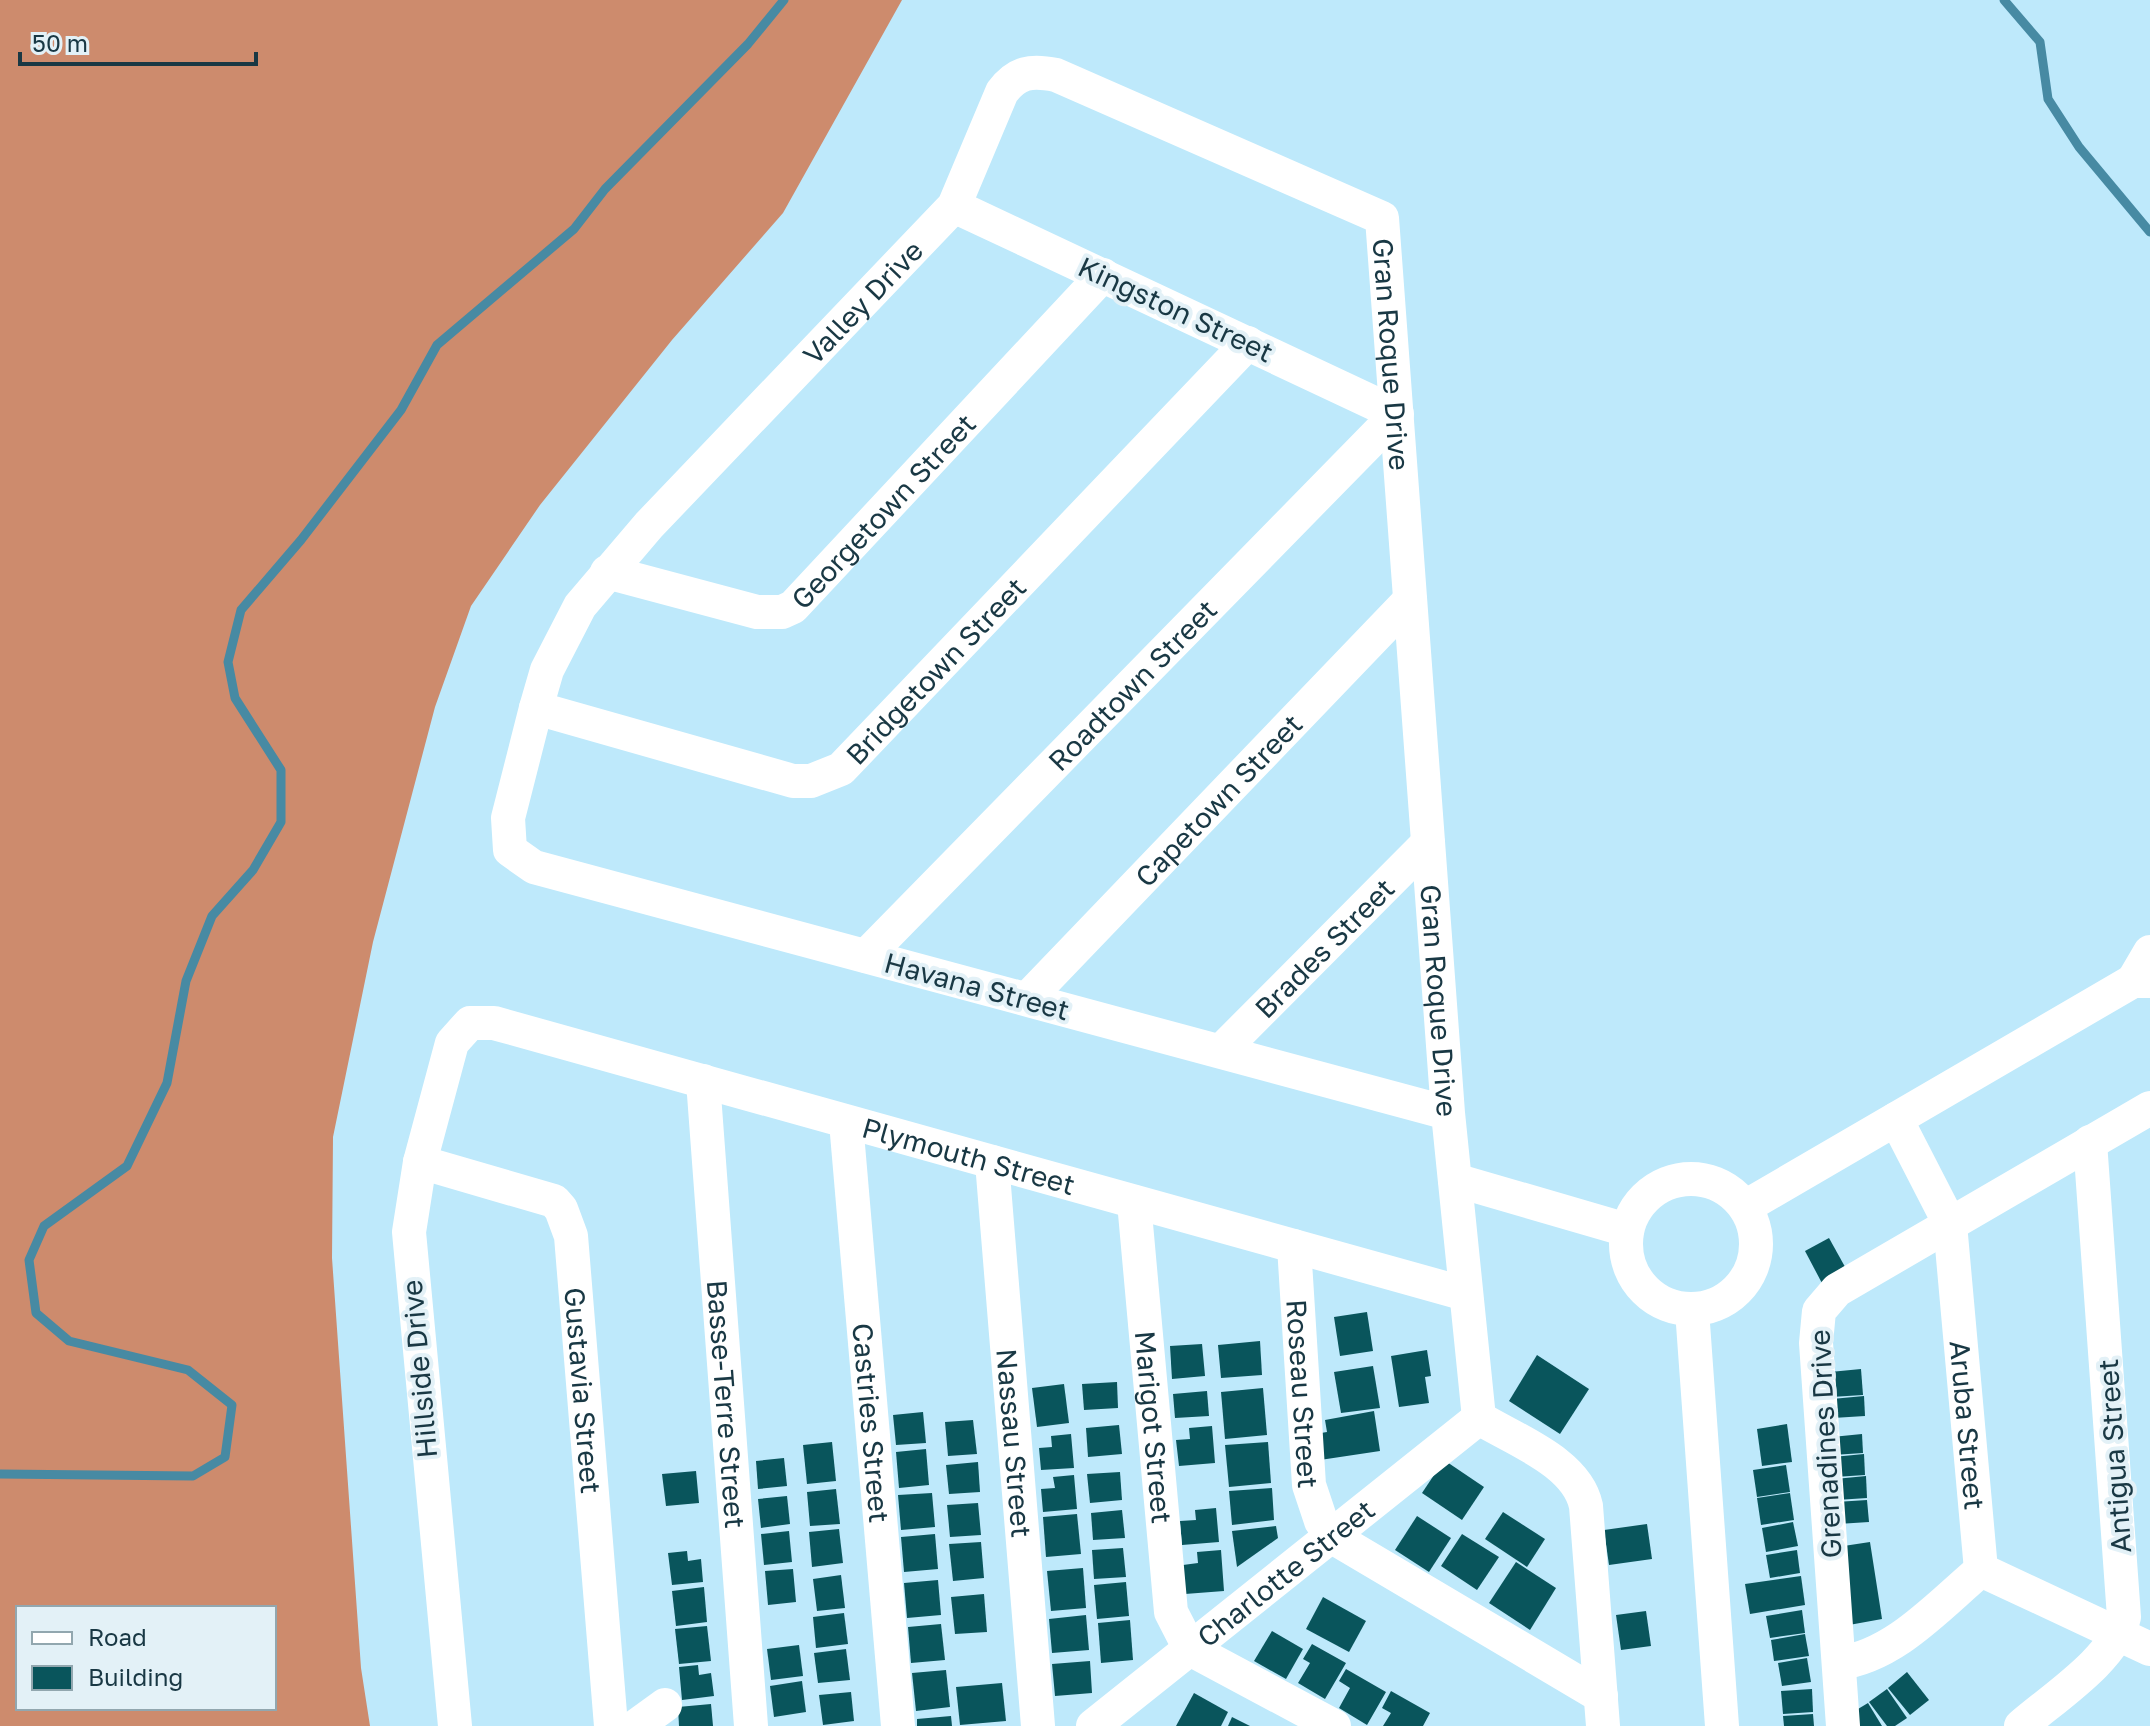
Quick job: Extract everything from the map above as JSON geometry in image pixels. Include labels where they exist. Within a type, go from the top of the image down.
[{"type":"street","name":"Valley Drive","points":[[510,850],[508,818],[536,708],[562,638],[580,606],[607,572],[954,206],[1002,92],[1012,79],[1038,71],[1056,75],[1382,218]]},
{"type":"street","name":"Kingston Street","points":[[954,206],[1397,414]]},
{"type":"street","name":"Gran Roque Drive","points":[[1382,218],[1448,1113],[1479,1418]]},
{"type":"street","name":"Georgetown Street","points":[[607,572],[757,612],[782,612],[793,607],[1103,275]]},
{"type":"street","name":"Bridgetown Street","points":[[536,708],[793,781],[811,781],[841,769],[1248,343]]},
{"type":"street","name":"Roadtown Street","points":[[866,956],[1397,414]]},
{"type":"street","name":"Capetown Street","points":[[1027,999],[1410,600]]},
{"type":"street","name":"Brades Street","points":[[1221,1051],[1428,843]]},
{"type":"street","name":"Havana Street","points":[[510,850],[534,867],[1448,1113]]},
{"type":"street","points":[[1745,1207],[2144,972]]},
{"type":"street","name":"Plymouth Street","points":[[470,1023],[494,1023],[1466,1294]]},
{"type":"street","name":"Hillside Drive","points":[[455,1726],[410,1269],[409,1232],[420,1162],[452,1043],[470,1023]]},
{"type":"street","name":"Basse-Terre Street","points":[[703,1081],[751,1726]]},
{"type":"street","name":"Grenadines Drive","points":[[1843,1726],[1816,1343],[1819,1311],[1837,1290],[2150,1108]]},
{"type":"street","name":"Aruba Street","points":[[1896,1119],[1950,1224],[1981,1570]]},
{"type":"street","name":"Castries Street","points":[[846,1122],[898,1726]]},
{"type":"street","name":"Antigua Street","points":[[2090,1142],[2125,1600],[2135,1642]]},
{"type":"street","name":"Gustavia Street","points":[[420,1162],[554,1201],[567,1221],[611,1726]]},
{"type":"street","name":"Nassau Street","points":[[992,1162],[1038,1726]]},
{"type":"street","points":[[1455,1180],[1627,1230]]},
{"type":"street","points":[[1679,1180],[1709,1181],[1735,1196],[1745,1207],[1755,1233],[1756,1248],[1749,1275],[1719,1304],[1692,1310],[1666,1305],[1636,1280],[1627,1256],[1627,1230],[1640,1203],[1664,1184],[1679,1180]]},
{"type":"street","name":"Marigot Street","points":[[1134,1202],[1166,1586],[1171,1612],[1190,1649]]},
{"type":"street","name":"Roseau Street","points":[[1294,1246],[1309,1485],[1321,1521],[1331,1536]]},
{"type":"street","points":[[1692,1310],[1722,1726]]},
{"type":"street","points":[[1479,1418],[1566,1471],[1581,1487],[1586,1506],[1602,1711]]},
{"type":"street","name":"Charlotte Street","points":[[1093,1726],[1479,1418]]},
{"type":"street","points":[[1331,1536],[1602,1711]]},
{"type":"street","points":[[1839,1663],[1857,1661],[1891,1645],[1981,1570],[2135,1642]]},
{"type":"street","points":[[2021,1726],[2108,1651],[2135,1642]]},
{"type":"street","points":[[1190,1649],[1334,1726]]},
{"type":"street","points":[[636,1726],[665,1705]]},
{"type":"shaded area","points":[[0,0],[902,0],[783,213],[672,340],[540,505],[471,606],[435,707],[373,942],[333,1137],[332,1258],[361,1668],[370,1726],[0,1726]]},
{"type":"building","points":[[1829,1238],[1849,1274],[1824,1287],[1805,1251]]},
{"type":"building","points":[[1367,1312],[1373,1351],[1340,1356],[1334,1317]]},
{"type":"building","points":[[1260,1341],[1262,1375],[1221,1378],[1218,1345]]},
{"type":"building","points":[[1202,1344],[1205,1376],[1172,1379],[1170,1346]]},
{"type":"building","points":[[1427,1350],[1431,1376],[1425,1377],[1429,1403],[1399,1407],[1391,1356]]},
{"type":"building","points":[[1537,1355],[1589,1389],[1560,1434],[1509,1401]]},
{"type":"building","points":[[1373,1366],[1380,1408],[1341,1413],[1334,1372]]},
{"type":"building","points":[[1861,1369],[1863,1395],[1831,1397],[1830,1372]]},
{"type":"building","points":[[1117,1382],[1118,1408],[1084,1410],[1082,1384]]},
{"type":"building","points":[[1064,1384],[1069,1423],[1037,1427],[1032,1388]]},
{"type":"building","points":[[1263,1388],[1267,1435],[1225,1439],[1221,1392]]},
{"type":"building","points":[[1207,1391],[1209,1416],[1175,1418],[1173,1394]]},
{"type":"building","points":[[1864,1396],[1865,1416],[1833,1418],[1832,1399]]},
{"type":"building","points":[[1374,1411],[1380,1451],[1320,1460],[1315,1434],[1327,1432],[1325,1420]]},
{"type":"building","points":[[923,1412],[926,1443],[896,1445],[893,1415]]},
{"type":"building","points":[[973,1420],[977,1454],[948,1456],[945,1422]]},
{"type":"building","points":[[1787,1424],[1792,1462],[1762,1466],[1757,1429]]},
{"type":"building","points":[[1119,1425],[1122,1454],[1088,1457],[1086,1428]]},
{"type":"building","points":[[1212,1426],[1215,1463],[1179,1466],[1176,1440],[1190,1439],[1189,1428]]},
{"type":"building","points":[[1071,1434],[1074,1468],[1041,1470],[1039,1448],[1052,1447],[1051,1436]]},
{"type":"building","points":[[1862,1434],[1863,1453],[1833,1455],[1832,1437]]},
{"type":"building","points":[[832,1442],[836,1481],[807,1484],[803,1445]]},
{"type":"building","points":[[1268,1442],[1271,1483],[1229,1487],[1225,1445]]},
{"type":"building","points":[[926,1449],[929,1485],[899,1488],[896,1452]]},
{"type":"building","points":[[1864,1454],[1865,1475],[1835,1477],[1833,1457]]},
{"type":"building","points":[[784,1458],[787,1486],[758,1489],[756,1461]]},
{"type":"building","points":[[1444,1460],[1484,1487],[1462,1520],[1422,1493]]},
{"type":"building","points":[[978,1462],[980,1492],[949,1494],[946,1465]]},
{"type":"building","points":[[1786,1465],[1790,1492],[1757,1497],[1753,1470]]},
{"type":"building","points":[[696,1471],[699,1503],[666,1506],[662,1474]]},
{"type":"building","points":[[1120,1472],[1122,1500],[1090,1503],[1087,1474]]},
{"type":"building","points":[[1074,1475],[1077,1509],[1043,1512],[1041,1489],[1055,1488],[1053,1477]]},
{"type":"building","points":[[1866,1476],[1867,1498],[1837,1500],[1835,1479]]},
{"type":"building","points":[[1272,1488],[1274,1520],[1232,1525],[1229,1491]]},
{"type":"building","points":[[836,1489],[840,1524],[810,1526],[807,1492]]},
{"type":"building","points":[[932,1493],[935,1527],[901,1530],[898,1495]]},
{"type":"building","points":[[1790,1493],[1794,1520],[1761,1525],[1757,1498]]},
{"type":"building","points":[[787,1496],[790,1524],[761,1528],[758,1499]]},
{"type":"building","points":[[1867,1500],[1869,1522],[1838,1524],[1836,1502]]},
{"type":"building","points":[[978,1503],[981,1535],[950,1537],[947,1505]]},
{"type":"building","points":[[1216,1508],[1219,1542],[1182,1545],[1180,1521],[1196,1520],[1195,1510]]},
{"type":"building","points":[[1122,1510],[1125,1538],[1093,1540],[1091,1513]]},
{"type":"building","points":[[1503,1512],[1545,1539],[1527,1567],[1485,1539]]},
{"type":"building","points":[[1077,1514],[1081,1554],[1046,1557],[1043,1517]]},
{"type":"building","points":[[1417,1516],[1451,1538],[1429,1572],[1395,1550]]},
{"type":"building","points":[[1793,1522],[1798,1546],[1766,1552],[1762,1528]]},
{"type":"building","points":[[1647,1524],[1652,1559],[1609,1565],[1604,1530]]},
{"type":"building","points":[[1276,1526],[1278,1538],[1237,1567],[1232,1531]]},
{"type":"building","points":[[839,1529],[843,1563],[812,1567],[809,1532]]},
{"type":"building","points":[[789,1531],[792,1562],[764,1565],[761,1534]]},
{"type":"building","points":[[935,1534],[938,1569],[904,1572],[901,1537]]},
{"type":"building","points":[[1462,1534],[1499,1557],[1477,1590],[1441,1566]]},
{"type":"building","points":[[981,1542],[984,1578],[953,1581],[949,1544]]},
{"type":"building","points":[[1870,1542],[1882,1619],[1849,1625],[1837,1547]]},
{"type":"building","points":[[1123,1548],[1126,1577],[1094,1579],[1092,1550]]},
{"type":"building","points":[[1221,1550],[1224,1591],[1185,1594],[1183,1565],[1198,1563],[1197,1552]]},
{"type":"building","points":[[1797,1550],[1800,1573],[1770,1578],[1766,1555]]},
{"type":"building","points":[[687,1551],[688,1561],[701,1559],[703,1582],[672,1585],[668,1553]]},
{"type":"building","points":[[1516,1562],[1556,1588],[1530,1630],[1489,1603]]},
{"type":"building","points":[[1083,1568],[1086,1608],[1051,1611],[1047,1571]]},
{"type":"building","points":[[793,1569],[796,1602],[768,1605],[765,1571]]},
{"type":"building","points":[[841,1575],[845,1608],[817,1611],[813,1579]]},
{"type":"building","points":[[1801,1576],[1805,1605],[1750,1614],[1745,1584]]},
{"type":"building","points":[[938,1580],[941,1615],[907,1618],[904,1583]]},
{"type":"building","points":[[1126,1582],[1129,1616],[1097,1619],[1094,1585]]},
{"type":"building","points":[[704,1587],[707,1622],[676,1626],[672,1591]]},
{"type":"building","points":[[984,1594],[987,1632],[955,1634],[951,1597]]},
{"type":"building","points":[[1323,1597],[1366,1621],[1349,1652],[1306,1629]]},
{"type":"building","points":[[1802,1610],[1805,1633],[1770,1638],[1766,1616]]},
{"type":"building","points":[[1646,1611],[1651,1646],[1621,1650],[1616,1615]]},
{"type":"building","points":[[844,1613],[848,1644],[816,1648],[813,1617]]},
{"type":"building","points":[[1086,1615],[1089,1650],[1052,1653],[1049,1619]]},
{"type":"building","points":[[1130,1620],[1133,1660],[1101,1663],[1098,1623]]},
{"type":"building","points":[[941,1624],[945,1660],[911,1663],[908,1627]]},
{"type":"building","points":[[707,1626],[711,1661],[679,1664],[675,1629]]},
{"type":"building","points":[[1272,1631],[1303,1649],[1286,1679],[1254,1661]]},
{"type":"building","points":[[1805,1634],[1809,1656],[1774,1661],[1771,1640]]},
{"type":"building","points":[[1312,1644],[1346,1663],[1325,1699],[1298,1683],[1310,1663],[1303,1659]]},
{"type":"building","points":[[799,1645],[803,1676],[771,1680],[767,1649]]},
{"type":"building","points":[[846,1649],[850,1680],[818,1683],[814,1653]]},
{"type":"building","points":[[1807,1658],[1811,1682],[1782,1686],[1778,1663]]},
{"type":"building","points":[[1090,1661],[1092,1693],[1055,1696],[1052,1664]]},
{"type":"building","points":[[698,1665],[699,1675],[711,1673],[714,1696],[682,1700],[679,1667]]},
{"type":"building","points":[[1346,1669],[1386,1692],[1367,1725],[1339,1708],[1350,1688],[1339,1681]]},
{"type":"building","points":[[946,1670],[950,1707],[916,1711],[912,1673]]},
{"type":"building","points":[[1907,1672],[1929,1700],[1910,1715],[1888,1688]]},
{"type":"building","points":[[802,1681],[806,1712],[774,1717],[770,1686]]},
{"type":"building","points":[[1002,1683],[1006,1721],[960,1725],[956,1687]]},
{"type":"building","points":[[1812,1689],[1813,1712],[1783,1714],[1781,1691]]},
{"type":"building","points":[[1887,1689],[1907,1718],[1895,1726],[1887,1726],[1869,1702]]},
{"type":"building","points":[[1391,1691],[1430,1713],[1423,1726],[1383,1726],[1391,1713],[1382,1708]]},
{"type":"building","points":[[851,1692],[854,1721],[823,1725],[819,1695]]},
{"type":"building","points":[[1194,1693],[1228,1712],[1221,1726],[1176,1726]]},
{"type":"building","points":[[1868,1703],[1882,1726],[1854,1726],[1848,1715]]},
{"type":"building","points":[[711,1704],[713,1726],[679,1726],[678,1707]]},
{"type":"building","points":[[1813,1714],[1814,1726],[1784,1726],[1783,1716]]},
{"type":"building","points":[[951,1716],[952,1726],[917,1726],[917,1719]]},
{"type":"building","points":[[1232,1717],[1250,1726],[1228,1726]]},
{"type":"waterway","points":[[0,1474],[193,1476],[225,1457],[232,1405],[188,1370],[69,1341],[36,1313],[29,1260],[44,1226],[127,1166],[167,1083],[186,981],[212,916],[253,870],[281,822],[281,770],[235,698],[228,662],[241,610],[301,540],[401,410],[437,345],[574,229],[605,189],[748,44],[784,0]]},
{"type":"waterway","points":[[2004,0],[2040,42],[2048,99],[2079,147],[2150,232]]}]
